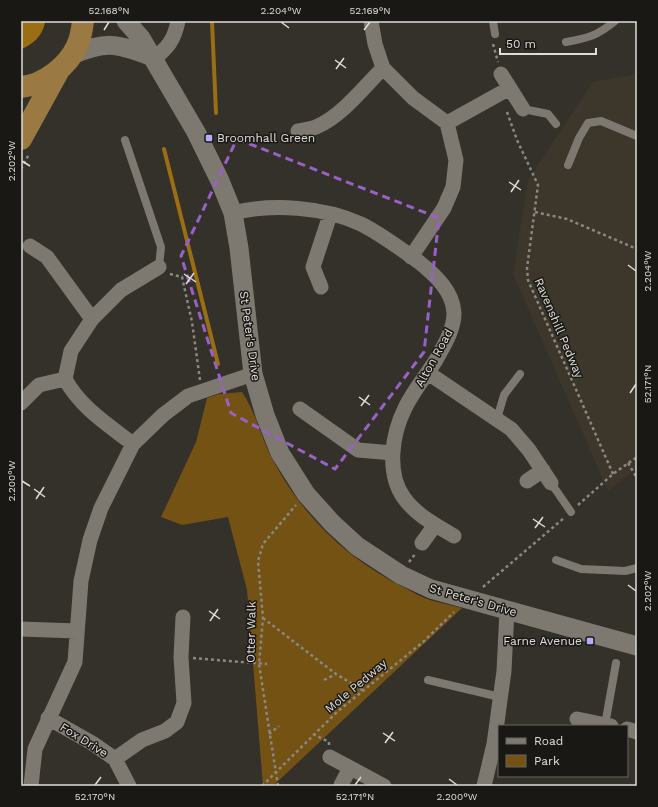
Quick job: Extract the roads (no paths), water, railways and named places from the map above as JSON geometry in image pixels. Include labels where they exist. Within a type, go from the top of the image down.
[{"type":"highway","points":[[26,146],[67,62],[78,44],[83,21]]},
{"type":"highway","points":[[21,87],[42,81],[67,62]]},
{"type":"street","name":"St Peter's Drive","points":[[126,21],[141,38],[151,58],[196,132],[220,181],[233,213],[240,248],[253,374],[265,415],[280,453],[306,494],[332,523],[357,546],[401,575],[431,589],[637,646]]},
{"type":"street","points":[[67,62],[92,47],[111,44],[125,46],[151,58],[165,50],[174,37],[178,21]]},
{"type":"street","points":[[371,21],[375,44],[383,68],[413,98],[447,123],[456,160],[453,187],[444,208],[411,257]]},
{"type":"street","points":[[298,131],[316,127],[329,119],[345,106],[383,68]]},
{"type":"street","points":[[502,74],[506,90],[523,109]]},
{"type":"street","points":[[447,123],[506,90]]},
{"type":"street","name":"Alton Road","points":[[233,213],[287,207],[330,215],[360,224],[411,257],[443,284],[450,296],[454,312],[452,327],[428,373],[405,408],[396,430],[393,453],[394,472],[403,497],[411,507],[435,525],[454,536]]},
{"type":"street","points":[[321,287],[313,266],[330,215]]},
{"type":"street","points":[[30,246],[47,257],[92,319]]},
{"type":"street","points":[[133,444],[91,413],[73,393],[65,379],[72,351],[92,319],[121,290],[159,268]]},
{"type":"street","points":[[428,373],[469,402],[497,419],[520,438],[551,483]]},
{"type":"street","points":[[31,786],[35,749],[75,662],[81,581],[90,540],[101,508],[133,444],[163,415],[188,396],[253,374]]},
{"type":"street","points":[[21,403],[39,385],[65,379]]},
{"type":"street","points":[[300,408],[358,450],[393,453]]},
{"type":"street","points":[[527,481],[543,470]]},
{"type":"street","points":[[422,543],[435,525]]},
{"type":"street","points":[[484,786],[494,744],[500,697],[507,610]]},
{"type":"street","points":[[114,760],[142,740],[165,731],[177,722],[184,703],[181,657],[183,617]]},
{"type":"street","points":[[21,629],[77,631]]},
{"type":"street","name":"Fox Drive","points":[[48,718],[92,743],[114,760],[129,786]]},
{"type":"street","points":[[577,719],[608,725]]},
{"type":"street","points":[[330,757],[384,786]]},
{"type":"street","points":[[340,785],[350,768]]},
{"type":"lane","points":[[493,21],[494,38]]},
{"type":"lane","points":[[566,42],[592,37],[601,33],[615,21]]},
{"type":"lane","points":[[523,109],[548,114],[556,124]]},
{"type":"lane","points":[[568,165],[579,138],[588,123],[601,121],[637,136]]},
{"type":"lane","points":[[125,140],[161,247],[159,268]]},
{"type":"lane","points":[[497,419],[504,395],[520,374]]},
{"type":"lane","points":[[551,483],[571,512]]},
{"type":"lane","points":[[556,560],[581,570],[625,572],[637,568]]},
{"type":"lane","points":[[608,725],[616,663]]},
{"type":"lane","points":[[428,680],[500,697]]},
{"type":"waterway","points":[[212,21],[216,113]]},
{"type":"waterway","points":[[164,149],[218,364]]},
{"type":"place","name":"Broomhall Green","points":[[209,138]]},
{"type":"place","name":"Farne Avenue","points":[[590,641]]}]
